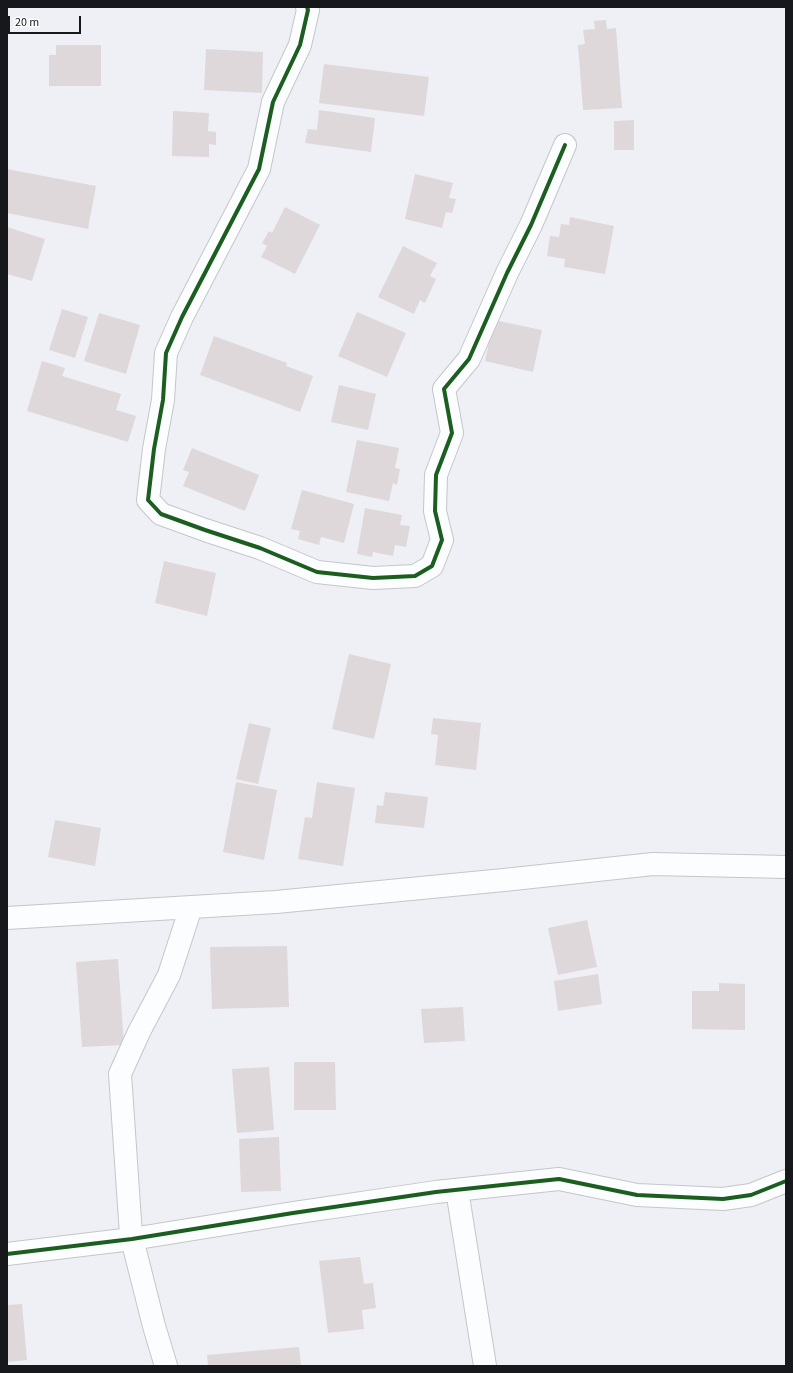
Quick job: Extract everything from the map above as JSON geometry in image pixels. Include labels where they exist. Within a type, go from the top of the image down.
[{"type":"street","points":[[307,7],[308,10],[300,45],[273,102],[259,169],[189,304],[166,353],[163,400],[154,449],[148,500],[161,514],[260,548],[317,572],[373,578],[415,576],[432,566],[442,540],[435,511],[436,475],[452,433],[444,389],[469,359],[507,273],[531,225],[565,144]]},
{"type":"street","points":[[7,918],[284,901],[653,864],[786,867]]},
{"type":"street","points":[[166,1366],[154,1326],[132,1239],[120,1074],[139,1032],[169,975],[191,906]]},
{"type":"street","points":[[7,1254],[132,1239],[436,1192],[559,1179],[638,1195],[723,1199],[750,1195],[786,1181]]},
{"type":"street","points":[[457,1190],[485,1366]]},
{"type":"building","points":[[606,20],[607,29],[616,28],[622,108],[583,110],[578,45],[585,44],[583,30],[595,29],[594,21]]},
{"type":"building","points":[[56,45],[101,45],[101,86],[49,86],[49,55],[56,55]]},
{"type":"building","points":[[206,49],[263,52],[262,93],[204,90]]},
{"type":"building","points":[[324,64],[429,77],[424,116],[319,103]]},
{"type":"building","points":[[319,110],[375,118],[371,152],[305,143],[308,129],[317,130]]},
{"type":"building","points":[[173,111],[209,113],[208,131],[216,132],[216,145],[209,144],[209,157],[172,156]]},
{"type":"building","points":[[634,120],[634,150],[614,150],[614,121]]},
{"type":"building","points":[[7,169],[96,186],[88,229],[7,213]]},
{"type":"building","points":[[415,174],[453,183],[449,198],[456,199],[452,213],[446,212],[442,228],[405,219]]},
{"type":"building","points":[[285,207],[320,225],[295,274],[261,257],[267,246],[262,243],[269,231],[272,233]]},
{"type":"building","points":[[570,217],[614,226],[605,274],[564,267],[565,259],[547,256],[550,236],[559,237],[561,224],[569,225]]},
{"type":"building","points":[[7,227],[45,239],[32,281],[7,274]]},
{"type":"building","points":[[403,246],[437,263],[430,276],[436,279],[425,303],[420,300],[414,314],[378,297]]},
{"type":"building","points":[[62,309],[88,317],[75,358],[49,350]]},
{"type":"building","points":[[357,312],[406,333],[387,377],[338,356]]},
{"type":"building","points":[[99,313],[140,325],[126,374],[84,361]]},
{"type":"building","points":[[494,320],[542,330],[533,372],[485,361]]},
{"type":"building","points":[[214,336],[287,363],[286,366],[313,376],[300,412],[200,375]]},
{"type":"building","points":[[42,361],[65,368],[62,376],[121,394],[116,410],[136,416],[128,442],[27,411]]},
{"type":"building","points":[[339,385],[376,394],[368,430],[331,422]]},
{"type":"building","points":[[357,440],[399,448],[395,468],[400,469],[397,485],[393,483],[389,501],[346,492]]},
{"type":"building","points":[[192,448],[259,475],[245,511],[183,486],[189,472],[183,470]]},
{"type":"building","points":[[302,490],[354,504],[344,543],[321,537],[319,545],[298,539],[300,531],[291,529]]},
{"type":"building","points":[[365,508],[402,515],[400,525],[410,526],[406,547],[395,545],[393,556],[373,552],[372,557],[357,554]]},
{"type":"building","points":[[164,561],[216,573],[207,616],[155,603]]},
{"type":"building","points":[[349,654],[391,664],[374,739],[332,729]]},
{"type":"building","points":[[433,718],[481,723],[476,770],[435,765],[438,735],[431,734]]},
{"type":"building","points":[[249,723],[271,728],[258,784],[236,779]]},
{"type":"building","points":[[236,782],[277,790],[264,860],[223,852]]},
{"type":"building","points":[[317,782],[355,788],[343,866],[298,859],[305,817],[312,818]]},
{"type":"building","points":[[385,792],[428,797],[424,828],[375,823],[377,805],[383,806]]},
{"type":"building","points":[[55,820],[101,828],[95,866],[48,857]]},
{"type":"building","points":[[587,920],[597,967],[558,975],[548,928]]},
{"type":"building","points":[[287,946],[289,1007],[212,1009],[210,947]]},
{"type":"building","points":[[118,959],[124,1045],[82,1047],[76,962]]},
{"type":"building","points":[[598,974],[602,1004],[558,1011],[554,981]]},
{"type":"building","points":[[719,983],[745,984],[745,1030],[692,1029],[692,991],[719,991]]},
{"type":"building","points":[[463,1007],[465,1041],[424,1043],[421,1009]]},
{"type":"building","points":[[294,1062],[335,1062],[336,1110],[294,1110]]},
{"type":"building","points":[[269,1067],[274,1130],[237,1133],[232,1069]]},
{"type":"building","points":[[279,1137],[281,1191],[241,1192],[239,1139]]},
{"type":"building","points":[[360,1257],[364,1284],[373,1283],[376,1308],[362,1310],[364,1329],[328,1333],[319,1261]]},
{"type":"building","points":[[22,1304],[27,1360],[7,1362],[7,1305]]},
{"type":"building","points":[[299,1347],[301,1366],[208,1366],[207,1355]]},
{"type":"cycle path","points":[[307,7],[308,10],[300,45],[273,102],[259,169],[182,317],[166,353],[163,400],[154,449],[148,500],[161,514],[260,548],[317,572],[373,578],[415,576],[432,566],[442,540],[435,511],[436,475],[452,433],[444,389],[469,359],[507,273],[531,225],[565,145]]},
{"type":"cycle path","points":[[7,1254],[132,1239],[436,1192],[559,1179],[637,1195],[723,1199],[751,1195],[786,1181]]}]
